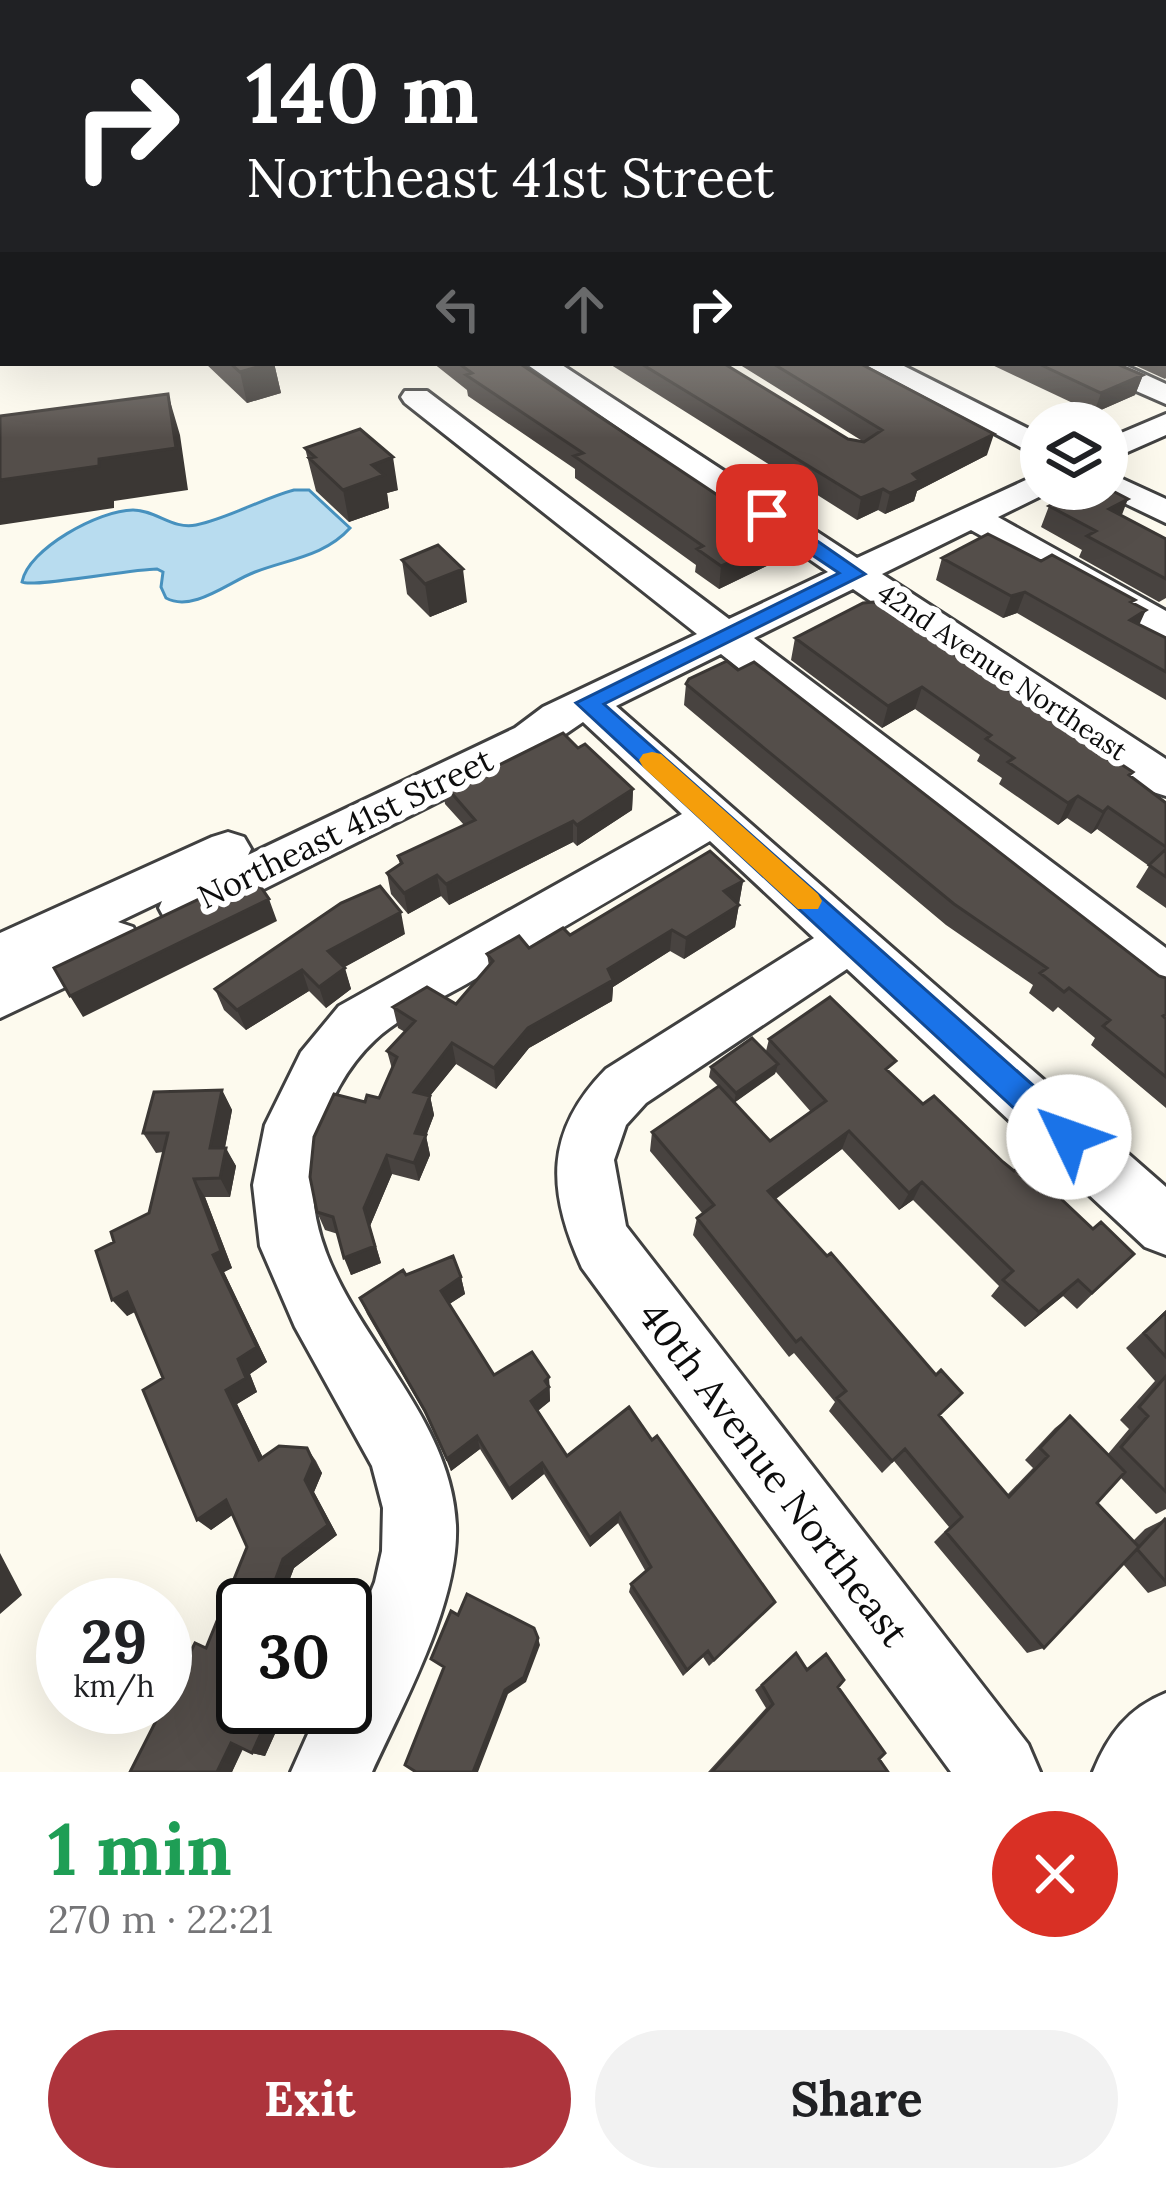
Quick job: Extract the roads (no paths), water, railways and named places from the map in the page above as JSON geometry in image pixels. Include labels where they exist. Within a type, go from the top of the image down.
[{"type":"street","name":"42nd Avenue Northeast","points":[[543,366],[1166,780]]},
{"type":"street","points":[[885,366],[1020,437]]},
{"type":"street","points":[[933,366],[1020,410]]},
{"type":"street","points":[[1103,366],[1166,394]]},
{"type":"street","points":[[416,397],[1166,977]]},
{"type":"street","points":[[1128,442],[1166,423]]},
{"type":"street","points":[[1128,463],[1166,482]]},
{"type":"street","name":"Northeast 41st Street","points":[[0,996],[1020,493]]},
{"type":"street","points":[[1128,493],[1166,513]]},
{"type":"street","points":[[971,516],[1166,627]]},
{"type":"street","name":"Northeast 41st Street","points":[[0,956],[509,718],[573,710]]},
{"type":"street","points":[[573,710],[714,818],[1166,1226]]},
{"type":"street","points":[[331,1772],[413,1576],[421,1528],[414,1483],[398,1442],[290,1245],[283,1184],[293,1123],[329,1051],[358,1022],[714,818]]},
{"type":"street","name":"40th Avenue Northeast","points":[[852,940],[626,1086],[591,1132],[585,1160],[591,1220],[604,1247],[1000,1772]]},
{"type":"street","points":[[1133,1772],[1166,1732]]},
{"type":"water","points":[[294,490],[309,490],[350,528],[318,551],[255,572],[199,599],[177,602],[166,598],[161,587],[163,572],[157,569],[22,582],[27,569],[51,545],[102,517],[133,510],[180,525],[196,525]]}]
